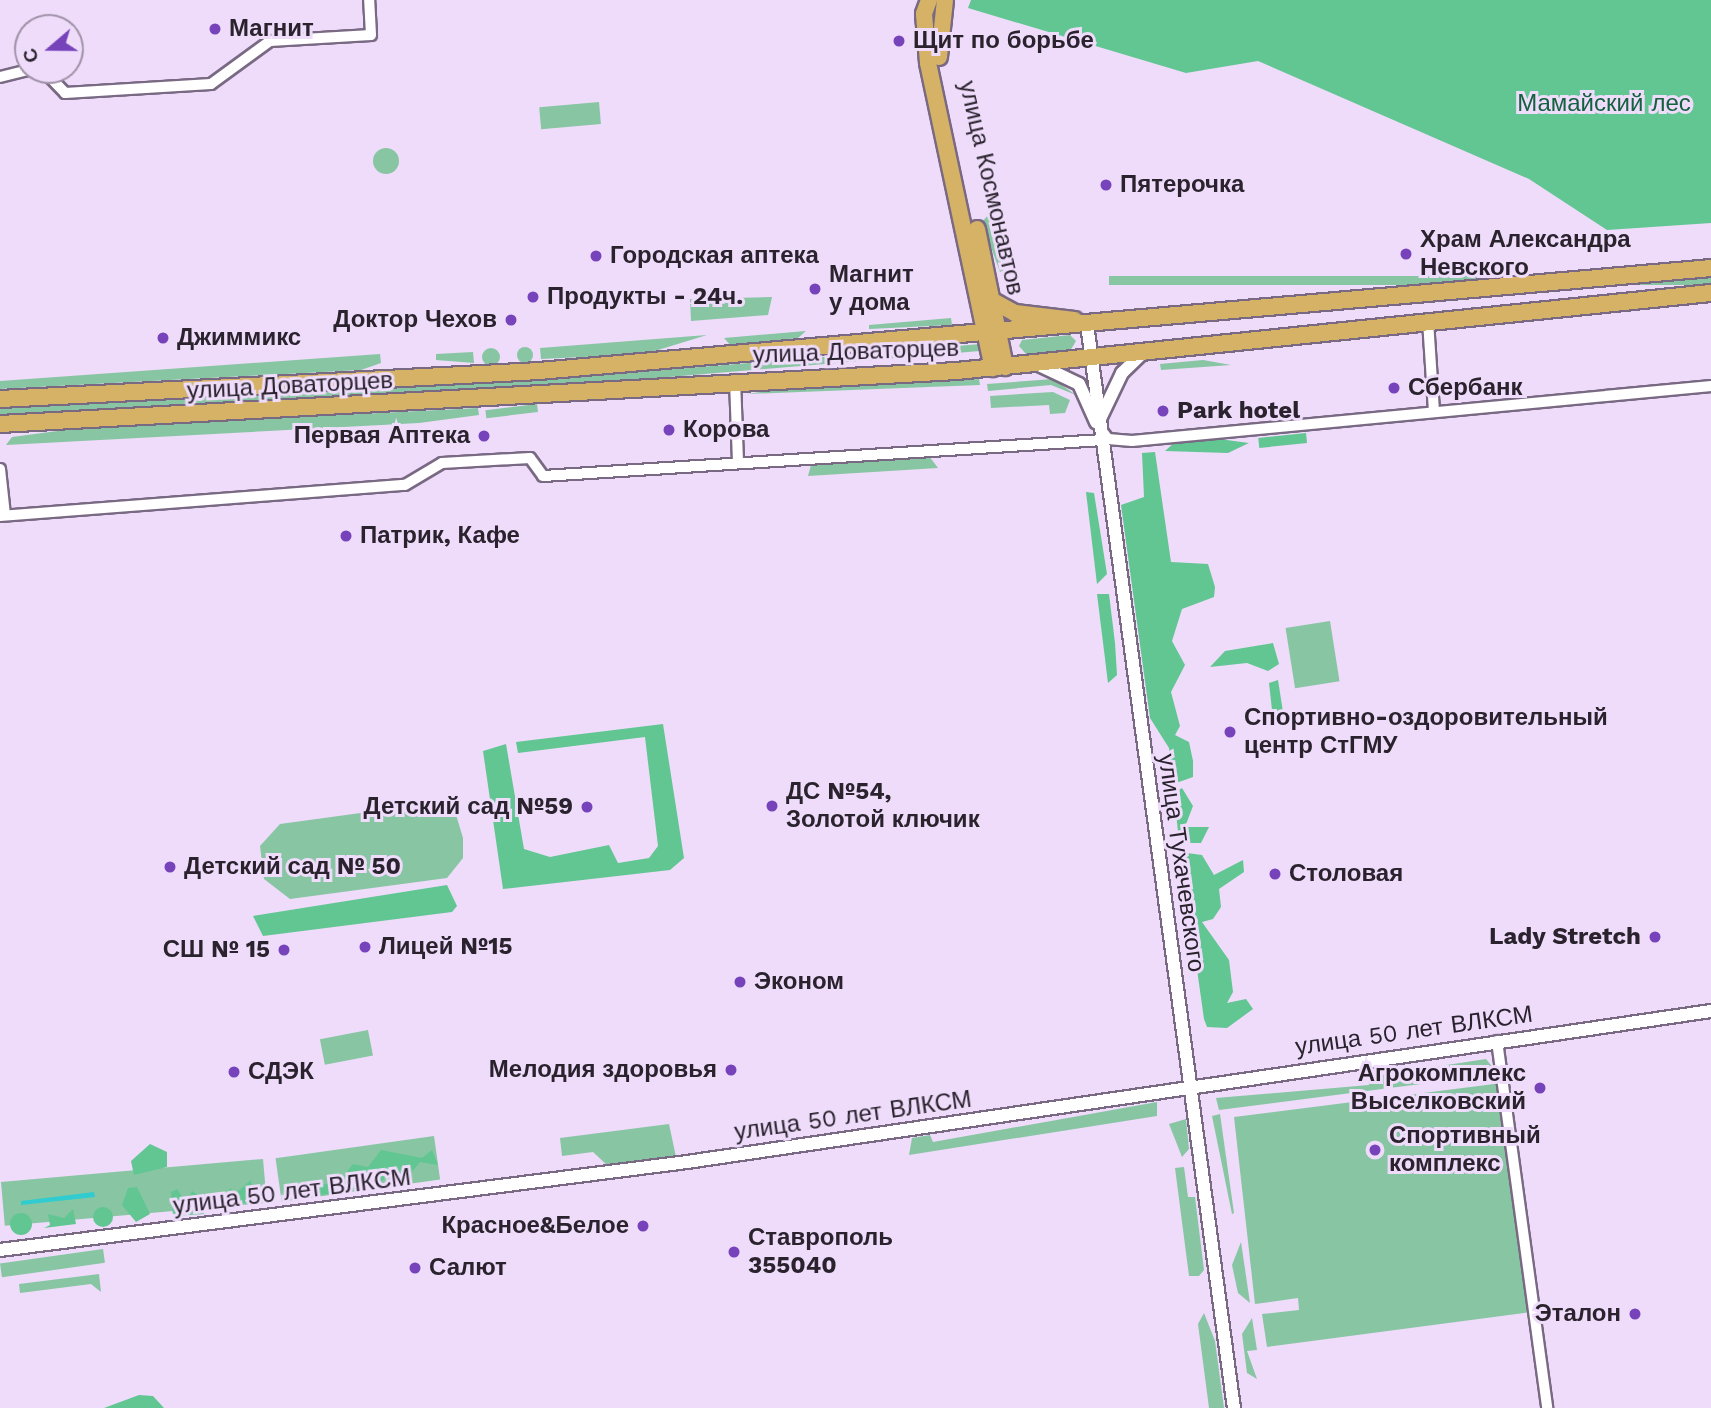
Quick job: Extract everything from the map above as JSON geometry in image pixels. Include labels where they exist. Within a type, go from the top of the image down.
[{"type":"main road","name":"улица Космонавтов","points":[[929,0],[924,14],[928,63],[987,302]]},
{"type":"main road","name":"улица Космонавтов","points":[[946,0],[938,21],[939,60],[987,302]]},
{"type":"main road","name":"улица Доваторцев","points":[[0,399],[530,372],[960,336],[996,338],[1087,324],[1711,268]]},
{"type":"main road","name":"улица Доваторцев","points":[[0,424],[529,397],[735,379],[999,368],[1146,349],[1711,293]]},
{"type":"main road","points":[[987,302],[1015,313],[1087,324]]},
{"type":"main road","points":[[960,336],[975,324],[987,302]]},
{"type":"main road","points":[[987,302],[996,338],[999,368]]},
{"type":"street","points":[[56,84],[65,93],[211,84],[270,41],[371,35],[369,0]]},
{"type":"street","points":[[1428,321],[1434,411]]},
{"type":"street","name":"улица Тухачевского","points":[[1087,324],[1234,1408]]},
{"type":"street","points":[[1102,430],[1122,373],[1146,349]]},
{"type":"street","points":[[1035,365],[1079,384],[1108,439],[1132,441],[1711,386]]},
{"type":"street","points":[[735,379],[738,460]]},
{"type":"street","points":[[0,469],[2,515],[405,485],[442,463],[530,458],[543,475],[1102,430]]},
{"type":"street","name":"улица 50 лет ВЛКСМ","points":[[0,1250],[687,1162],[1711,1011]]},
{"type":"street","points":[[1497,1041],[1547,1408]]},
{"type":"shaded area","points":[[599,102],[601,124],[541,129],[539,107]]},
{"type":"shaded area","points":[[386,148],[395,152],[399,161],[395,170],[386,174],[377,170],[373,161],[377,152]]},
{"type":"shaded area","points":[[989,214],[1004,270],[1000,272],[982,222]]},
{"type":"shaded area","points":[[1109,276],[1711,276],[1711,285],[1109,285]]},
{"type":"shaded area","points":[[772,297],[768,315],[691,321],[690,299]]},
{"type":"shaded area","points":[[951,318],[952,325],[869,329],[869,325]]},
{"type":"shaded area","points":[[806,331],[798,338],[731,346],[724,338]]},
{"type":"shaded area","points":[[707,335],[645,354],[541,359],[540,348]]},
{"type":"shaded area","points":[[1070,335],[1076,341],[1070,351],[1026,354],[1019,346],[1022,340]]},
{"type":"shaded area","points":[[981,344],[980,351],[539,388],[0,416],[0,408],[539,380]]},
{"type":"shaded area","points":[[525,347],[531,349],[531,361],[525,363],[519,361],[517,355],[519,349]]},
{"type":"shaded area","points":[[491,348],[497,351],[500,357],[497,363],[491,366],[485,363],[482,357],[485,351]]},
{"type":"shaded area","points":[[473,352],[474,363],[436,360],[436,354]]},
{"type":"shaded area","points":[[380,354],[381,363],[361,370],[0,389],[0,381]]},
{"type":"shaded area","points":[[1203,360],[1231,365],[1161,370],[1160,364]]},
{"type":"shaded area","points":[[979,379],[980,385],[747,394],[802,386]]},
{"type":"shaded area","points":[[1053,379],[1076,395],[1051,385],[988,391],[987,384]]},
{"type":"shaded area","points":[[1053,392],[1070,400],[1065,413],[1050,414],[1049,405],[991,408],[990,396]]},
{"type":"shaded area","points":[[537,404],[538,412],[486,418],[485,410]]},
{"type":"shaded area","points":[[478,408],[479,415],[419,423],[6,445],[12,437],[80,428]]},
{"type":"shaded area","points":[[929,456],[938,468],[808,476],[811,465],[827,462]]},
{"type":"shaded area","points":[[1330,621],[1340,681],[1295,688],[1286,628]]},
{"type":"shaded area","points":[[441,802],[454,808],[463,838],[463,858],[447,878],[290,899],[264,879],[260,846],[280,824]]},
{"type":"shaded area","points":[[368,1030],[373,1056],[325,1065],[320,1039]]},
{"type":"shaded area","points":[[1486,1059],[1498,1074],[1219,1110],[1216,1098],[1369,1085],[1368,1077]]},
{"type":"shaded area","points":[[1502,1083],[1532,1312],[1267,1347],[1262,1314],[1299,1310],[1298,1298],[1255,1304],[1234,1117]]},
{"type":"shaded area","points":[[1157,1102],[1157,1116],[909,1155],[912,1138],[930,1135],[933,1142]]},
{"type":"shaded area","points":[[1220,1114],[1234,1213],[1232,1214],[1212,1116]]},
{"type":"shaded area","points":[[1186,1119],[1189,1149],[1182,1157],[1169,1124]]},
{"type":"shaded area","points":[[669,1124],[676,1157],[607,1165],[593,1152],[562,1156],[560,1138]]},
{"type":"shaded area","points":[[434,1136],[440,1180],[282,1202],[276,1158]]},
{"type":"shaded area","points":[[263,1159],[267,1203],[5,1226],[1,1182]]},
{"type":"shaded area","points":[[1184,1167],[1188,1197],[1195,1197],[1204,1270],[1199,1276],[1189,1276],[1175,1168]]},
{"type":"shaded area","points":[[94,1192],[95,1197],[21,1205],[21,1201]]},
{"type":"shaded area","points":[[1241,1242],[1250,1303],[1238,1293],[1232,1265]]},
{"type":"shaded area","points":[[103,1249],[105,1263],[2,1277],[0,1263]]},
{"type":"shaded area","points":[[99,1274],[101,1292],[91,1284],[20,1293],[19,1284]]},
{"type":"shaded area","points":[[1204,1313],[1215,1341],[1224,1408],[1209,1408],[1198,1324]]},
{"type":"shaded area","points":[[1252,1318],[1257,1350],[1247,1351],[1257,1379],[1247,1373],[1242,1334]]},
{"type":"green space","name":"Мамайский лес","points":[[971,0],[1711,0],[1711,223],[1607,230],[1529,179],[1258,61],[1186,73],[968,8]]},
{"type":"green space","points":[[1306,433],[1307,443],[1259,448],[1258,438]]},
{"type":"green space","points":[[1219,439],[1249,443],[1228,453],[1165,451],[1174,443]]},
{"type":"green space","points":[[1155,452],[1171,562],[1208,564],[1215,587],[1214,597],[1182,609],[1172,641],[1185,665],[1171,692],[1180,726],[1175,735],[1189,742],[1193,761],[1193,777],[1179,782],[1172,779],[1169,748],[1150,718],[1121,505],[1144,497],[1142,453]]},
{"type":"green space","points":[[1086,492],[1094,493],[1107,574],[1097,584]]},
{"type":"green space","points":[[1097,594],[1109,594],[1117,675],[1108,683]]},
{"type":"green space","points":[[1273,643],[1279,664],[1268,671],[1247,663],[1210,667],[1225,651]]},
{"type":"green space","points":[[1278,680],[1283,712],[1273,719],[1269,683]]},
{"type":"green space","points":[[663,724],[684,858],[670,870],[503,889],[483,751],[506,744],[524,849],[550,857],[609,845],[618,863],[649,858],[658,846],[645,737],[518,753],[516,742]]},
{"type":"green space","points":[[1182,788],[1193,806],[1185,827],[1209,827],[1201,843],[1183,843],[1178,832],[1174,793]]},
{"type":"green space","points":[[1187,853],[1202,855],[1214,875],[1243,860],[1244,872],[1219,889],[1221,907],[1213,919],[1202,922],[1229,960],[1233,992],[1227,1003],[1246,999],[1253,1009],[1227,1028],[1207,1027],[1204,1019],[1182,863]]},
{"type":"green space","points":[[447,885],[457,906],[452,912],[263,936],[253,916]]},
{"type":"green space","points":[[150,1144],[167,1152],[167,1167],[134,1175],[131,1161]]},
{"type":"green space","points":[[381,1150],[422,1158],[432,1150],[438,1165],[420,1162],[406,1179],[393,1177],[390,1170],[383,1180],[346,1193],[295,1196],[299,1186],[338,1183],[353,1164],[368,1167]]},
{"type":"green space","points":[[251,1180],[254,1205],[225,1199],[230,1188],[236,1193]]},
{"type":"green space","points":[[137,1187],[150,1214],[136,1222],[122,1205],[128,1188]]},
{"type":"green space","points":[[177,1189],[186,1203],[192,1191],[198,1195],[204,1214],[173,1216],[171,1192]]},
{"type":"green space","points":[[103,1207],[110,1210],[113,1217],[110,1224],[103,1227],[96,1224],[93,1217],[96,1210]]},
{"type":"green space","points":[[73,1209],[76,1224],[44,1228],[50,1225],[48,1214],[64,1218]]},
{"type":"green space","points":[[21,1213],[29,1216],[32,1224],[29,1232],[21,1235],[13,1232],[10,1224],[13,1216]]},
{"type":"green space","points":[[139,1395],[153,1396],[164,1408],[104,1408]]},
{"type":"place","name":"Магнит","points":[[215,29]]},
{"type":"place","name":"Щит по борьбе","points":[[899,41]]},
{"type":"place","name":"Пятерочка","points":[[1106,185]]},
{"type":"place","name":"Храм Александра Невского","points":[[1406,254]]},
{"type":"place","name":"Городская аптека","points":[[596,256]]},
{"type":"place","name":"Магнит у дома","points":[[815,289]]},
{"type":"place","name":"Продукты - 24ч.","points":[[533,297]]},
{"type":"place","name":"Доктор Чехов","points":[[511,320]]},
{"type":"place","name":"Джиммикс","points":[[163,338]]},
{"type":"place","name":"Сбербанк","points":[[1394,388]]},
{"type":"place","name":"Park hotel","points":[[1163,411]]},
{"type":"place","name":"Корова","points":[[669,430]]},
{"type":"place","name":"Первая Аптека","points":[[484,436]]},
{"type":"place","name":"Патрик, Кафе","points":[[346,536]]},
{"type":"place","name":"Спортивно-оздоровительный центр СтГМУ","points":[[1230,732]]},
{"type":"place","name":"ДС №54, Золотой ключик","points":[[772,806]]},
{"type":"place","name":"Детский сад №59","points":[[587,807]]},
{"type":"place","name":"Детский сад № 50","points":[[170,867]]},
{"type":"place","name":"Столовая","points":[[1275,874]]},
{"type":"place","name":"Lady Stretch","points":[[1655,937]]},
{"type":"place","name":"Лицей №15","points":[[365,947]]},
{"type":"place","name":"СШ № 15","points":[[284,950]]},
{"type":"place","name":"Эконом","points":[[740,982]]},
{"type":"place","name":"Мелодия здоровья","points":[[731,1070]]},
{"type":"place","name":"СДЭК","points":[[234,1072]]},
{"type":"place","name":"Агрокомплекс Выселковский","points":[[1540,1088]]},
{"type":"place","name":"Спортивный комплекс","points":[[1375,1150]]},
{"type":"place","name":"Красное&Белое","points":[[643,1226]]},
{"type":"place","name":"Ставрополь 355040","points":[[734,1252]]},
{"type":"place","name":"Салют","points":[[415,1268]]},
{"type":"place","name":"Эталон","points":[[1635,1314]]}]
